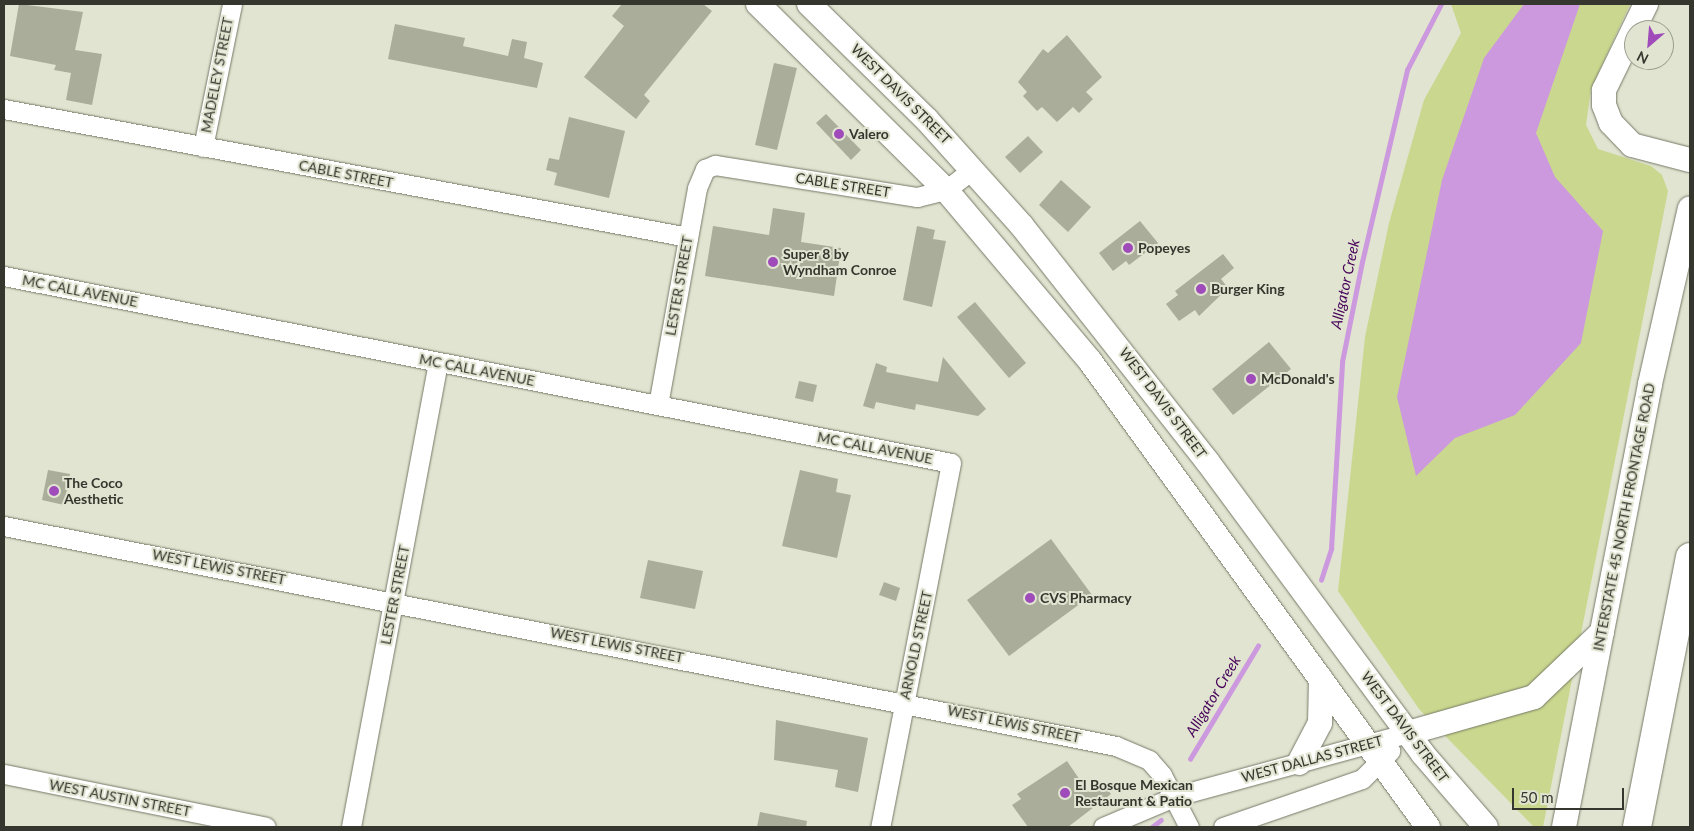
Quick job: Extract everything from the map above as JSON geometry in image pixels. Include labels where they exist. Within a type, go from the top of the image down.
[{"type":"highway","points":[[1637,827],[1690,557]]},
{"type":"main road","points":[[758,4],[946,190],[1090,360],[1428,827]]},
{"type":"main road","name":"WEST DAVIS STREET","points":[[809,4],[973,169],[1115,340],[1408,733],[1486,827]]},
{"type":"main road","points":[[1646,4],[1604,90],[1604,105],[1611,123],[1632,145],[1690,160]]},
{"type":"main road","name":"INTERSTATE 45 NORTH FRONTAGE ROAD","points":[[1564,827],[1602,632],[1690,208]]},
{"type":"main road","points":[[1157,451],[1191,467],[1207,461]]},
{"type":"main road","points":[[1408,733],[1534,696],[1602,632]]},
{"type":"main road","points":[[1299,763],[1320,723],[1321,679]]},
{"type":"main road","points":[[1572,783],[1580,827]]},
{"type":"main road","points":[[1411,805],[1419,827]]},
{"type":"street","name":"MADELEY STREET","points":[[203,147],[232,4]]},
{"type":"street","name":"CABLE STREET","points":[[4,109],[688,237]]},
{"type":"street","name":"CABLE STREET","points":[[705,169],[715,165],[917,197],[946,190],[973,169]]},
{"type":"street","name":"LESTER STREET","points":[[658,406],[696,188],[705,169]]},
{"type":"street","name":"MC CALL AVENUE","points":[[4,276],[951,463]]},
{"type":"street","name":"LESTER STREET","points":[[351,827],[438,362]]},
{"type":"street","name":"ARNOLD STREET","points":[[880,827],[951,463]]},
{"type":"street","name":"WEST LEWIS STREET","points":[[4,526],[394,601],[1116,746],[1149,760],[1176,796],[1188,827]]},
{"type":"street","name":"WEST DALLAS STREET","points":[[1103,827],[1176,796],[1299,763],[1374,753],[1408,733]]},
{"type":"street","name":"WEST DALLAS STREET","points":[[1223,827],[1362,779],[1374,753]]},
{"type":"street","name":"WEST AUSTIN STREET","points":[[4,774],[266,827]]},
{"type":"green space","points":[[1451,4],[1630,4],[1591,89],[1586,125],[1598,149],[1651,166],[1662,175],[1668,191],[1543,827],[1534,827],[1419,709],[1338,591],[1365,337],[1389,223],[1424,100],[1461,33]]},
{"type":"shaded area","points":[[1524,4],[1580,4],[1536,133],[1555,177],[1603,231],[1581,343],[1515,415],[1455,438],[1416,476],[1397,397],[1442,180],[1484,58]]},
{"type":"building","points":[[19,4],[83,12],[75,50],[102,54],[92,105],[66,100],[71,73],[54,70],[56,65],[10,56]]},
{"type":"building","points":[[622,4],[703,4],[712,11],[644,95],[650,101],[636,119],[584,77],[624,26],[612,16]]},
{"type":"building","points":[[395,24],[465,38],[463,46],[508,56],[512,39],[527,42],[524,58],[543,63],[537,88],[388,59]]},
{"type":"building","points":[[1067,35],[1102,77],[1086,92],[1093,99],[1079,113],[1073,107],[1057,122],[1042,107],[1037,111],[1023,96],[1027,92],[1018,82],[1043,49],[1048,53]]},
{"type":"building","points":[[774,63],[797,68],[777,150],[755,145]]},
{"type":"building","points":[[826,114],[861,150],[851,160],[816,123]]},
{"type":"building","points":[[569,117],[625,131],[609,198],[554,185],[557,173],[546,170],[549,158],[559,160]]},
{"type":"building","points":[[1028,136],[1043,152],[1020,173],[1005,157]]},
{"type":"building","points":[[1061,180],[1091,207],[1068,232],[1039,205]]},
{"type":"building","name":"Super 8 by Wyndham Conroe","points":[[773,208],[805,213],[801,242],[841,248],[834,296],[705,276],[713,226],[769,235]]},
{"type":"building","name":"Popeyes","points":[[1140,221],[1158,243],[1129,265],[1126,261],[1113,271],[1099,253]]},
{"type":"building","points":[[917,226],[935,230],[933,239],[946,241],[932,307],[903,300]]},
{"type":"building","name":"Burger King","points":[[1223,254],[1234,268],[1221,279],[1228,288],[1199,316],[1195,310],[1179,321],[1166,304],[1178,295],[1175,291]]},
{"type":"building","points":[[975,302],[1026,363],[1009,378],[957,317]]},
{"type":"building","name":"McDonald's","points":[[1269,342],[1291,369],[1233,415],[1212,389]]},
{"type":"building","points":[[943,357],[986,409],[978,416],[916,404],[915,410],[876,402],[874,409],[863,406],[876,363],[887,367],[886,372],[938,382]]},
{"type":"building","points":[[799,381],[817,385],[813,402],[795,398]]},
{"type":"building","points":[[48,470],[70,474],[64,505],[42,500]]},
{"type":"building","points":[[800,470],[838,479],[836,492],[851,495],[837,558],[782,546]]},
{"type":"building","name":"CVS Pharmacy","points":[[1051,539],[1092,595],[1009,656],[967,600]]},
{"type":"building","points":[[648,560],[703,571],[695,609],[640,598]]},
{"type":"building","points":[[884,582],[900,588],[896,601],[879,595]]},
{"type":"building","points":[[776,720],[868,738],[858,792],[835,787],[838,770],[774,760]]},
{"type":"building","name":"El Bosque Mexican Restaurant & Patio","points":[[1067,761],[1088,792],[1102,782],[1111,794],[1068,827],[1028,827],[1012,805],[1021,799],[1017,794]]},
{"type":"building","points":[[760,812],[807,821],[806,827],[757,827]]},
{"type":"waterway","name":"Alligator Creek","points":[[1321,580],[1331,549],[1342,362],[1362,262],[1407,70],[1441,4]]},
{"type":"waterway","name":"Alligator Creek","points":[[1190,759],[1258,646]]},
{"type":"waterway","name":"Alligator Creek","points":[[1152,827],[1161,820]]},
{"type":"place","name":"Valero","points":[[839,134]]},
{"type":"place","name":"Popeyes","points":[[1128,248]]},
{"type":"place","name":"Super 8 by Wyndham Conroe","points":[[773,262]]},
{"type":"place","name":"Burger King","points":[[1201,289]]},
{"type":"place","name":"McDonald's","points":[[1251,379]]},
{"type":"place","name":"The Coco Aesthetic","points":[[54,491]]},
{"type":"place","name":"CVS Pharmacy","points":[[1030,598]]},
{"type":"place","name":"El Bosque Mexican Restaurant & Patio","points":[[1065,793]]}]
